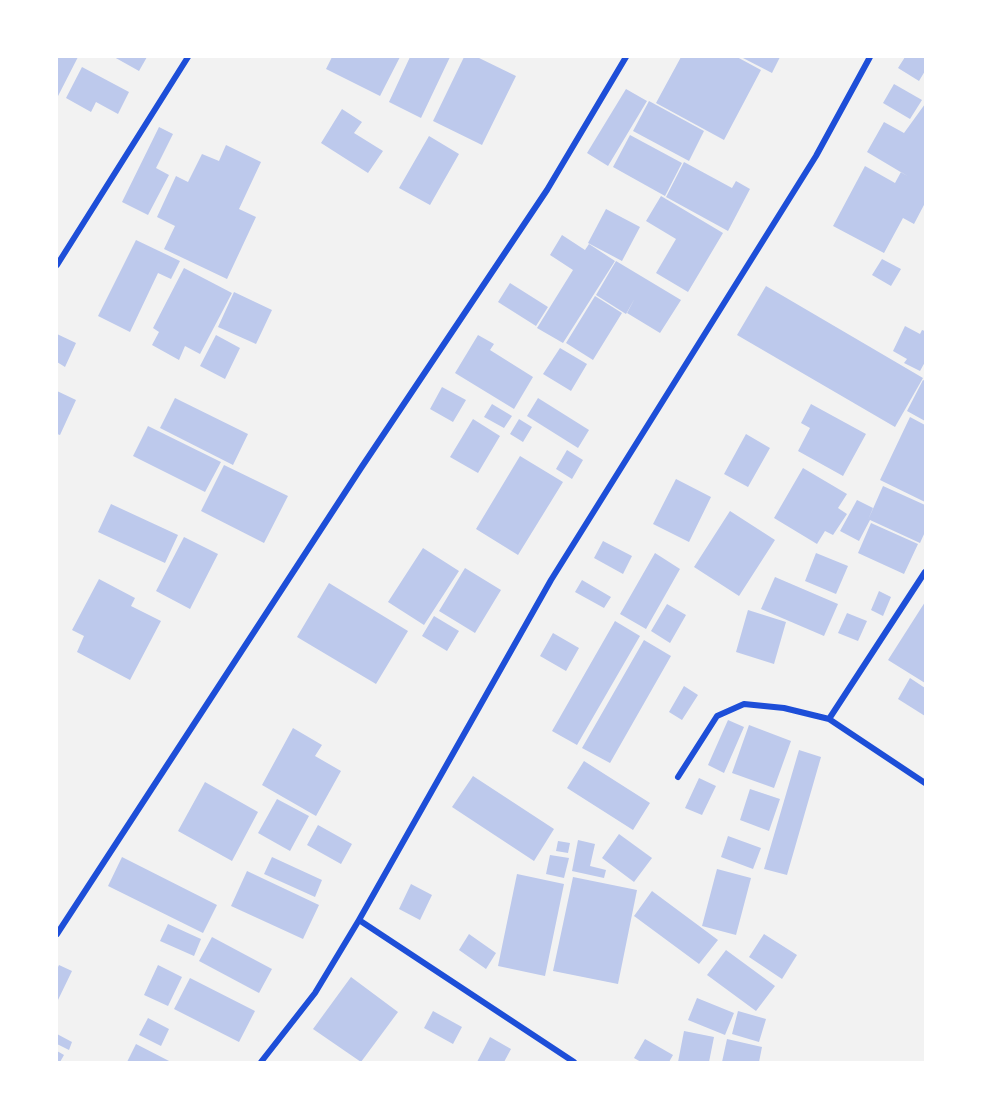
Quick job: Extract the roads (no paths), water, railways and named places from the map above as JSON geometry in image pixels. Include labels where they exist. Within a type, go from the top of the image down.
[{"type":"street","points":[[57,265],[188,57]]},
{"type":"street","points":[[57,934],[361,468],[547,190],[626,57]]},
{"type":"street","points":[[261,1062],[315,993],[359,920],[551,580],[816,156],[870,57]]},
{"type":"street","points":[[829,719],[925,572]]},
{"type":"street","points":[[678,777],[717,716],[744,704],[784,708],[829,719],[925,783]]},
{"type":"street","points":[[359,920],[574,1062]]}]
